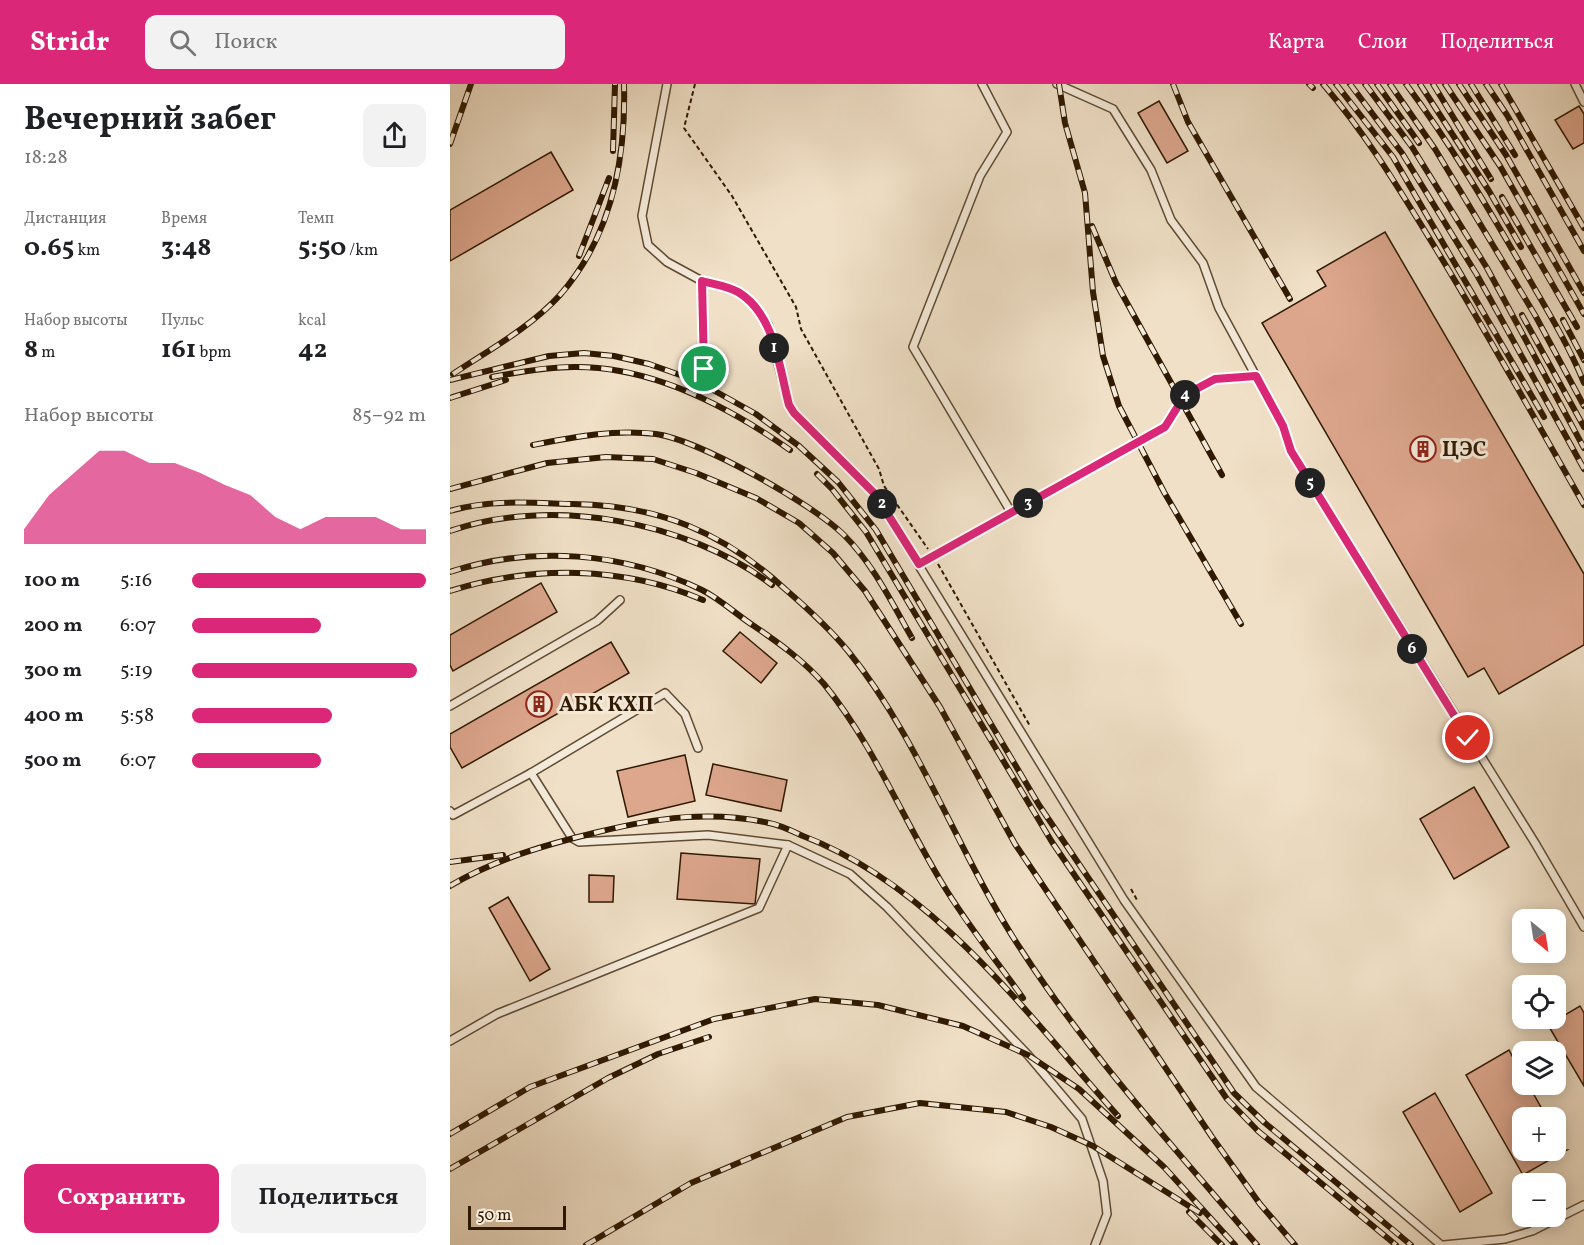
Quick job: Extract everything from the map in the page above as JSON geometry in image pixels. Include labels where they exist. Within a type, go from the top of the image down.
[{"type":"lane","points":[[667,84],[642,216],[648,245],[667,262],[702,281],[738,291],[753,304],[768,325],[789,405],[794,413],[875,494],[1124,900],[1256,1087],[1442,1245],[1505,1239],[1532,1231],[1584,1205]]},
{"type":"lane","points":[[982,84],[1007,132],[980,176],[913,347],[1011,512]]},
{"type":"lane","points":[[1057,84],[1113,109],[1151,170],[1171,220],[1203,263],[1219,308],[1283,426],[1291,451],[1535,843],[1584,927]]},
{"type":"lane","points":[[1575,84],[1584,102]]},
{"type":"lane","points":[[702,281],[704,369]]},
{"type":"lane","points":[[919,564],[1165,427],[1185,395],[1215,379],[1256,376]]},
{"type":"lane","points":[[450,706],[597,621],[620,600]]},
{"type":"lane","points":[[451,815],[531,773],[665,693],[685,714],[698,748]]},
{"type":"lane","points":[[531,773],[572,838],[579,842],[708,835],[789,844],[850,874],[887,908],[1028,1055],[1082,1119],[1103,1181],[1107,1214],[1095,1245]]},
{"type":"lane","points":[[450,1041],[497,1014],[759,908],[789,844]]},
{"type":"path","points":[[695,84],[684,128],[732,196],[796,307],[801,329],[879,469],[884,486],[933,556],[1032,729]]},
{"type":"path","points":[[1126,883],[1139,902]]},
{"type":"building","points":[[1159,101],[1188,151],[1167,163],[1138,113]]},
{"type":"building","points":[[1579,106],[1584,114],[1584,143],[1573,149],[1555,120]]},
{"type":"building","points":[[551,152],[573,190],[450,261],[450,210]]},
{"type":"building","name":"ЦЭС","points":[[1385,232],[1584,574],[1584,645],[1499,694],[1484,668],[1468,677],[1262,323],[1326,286],[1317,271]]},
{"type":"building","points":[[541,583],[557,612],[453,671],[450,665],[450,635]]},
{"type":"building","points":[[740,632],[777,663],[761,683],[723,651]]},
{"type":"building","name":"АБК КХП","points":[[611,642],[629,673],[462,768],[450,747],[450,734]]},
{"type":"building","points":[[685,755],[695,801],[628,817],[617,771]]},
{"type":"building","points":[[713,764],[787,780],[781,811],[706,795]]},
{"type":"building","points":[[1474,787],[1509,847],[1454,879],[1420,819]]},
{"type":"building","points":[[681,853],[760,859],[755,904],[677,899]]},
{"type":"building","points":[[589,875],[614,876],[613,902],[589,902]]},
{"type":"building","points":[[508,897],[550,969],[530,981],[489,908]]},
{"type":"building","points":[[1580,1006],[1584,1013],[1584,1086],[1566,1056],[1566,1041],[1557,1041],[1550,1029],[1566,1029],[1566,1014]]},
{"type":"building","points":[[1509,1050],[1512,1056],[1512,1095],[1534,1095],[1541,1107],[1512,1107],[1512,1156],[1466,1075]]},
{"type":"building","points":[[1435,1093],[1492,1193],[1460,1212],[1403,1112]]},
{"type":"building","points":[[1515,1161],[1548,1161],[1527,1173],[1522,1173]]},
{"type":"railway","points":[[450,144],[471,84]]},
{"type":"railway","points":[[613,151],[615,84]]},
{"type":"railway","points":[[453,374],[509,338],[549,307],[578,272],[604,222],[612,196],[622,140],[624,84]]},
{"type":"railway","points":[[1059,84],[1065,123],[1085,193],[1093,292],[1103,356],[1119,406],[1164,492],[1241,624]]},
{"type":"railway","points":[[1173,84],[1188,122],[1290,299]]},
{"type":"railway","points":[[1309,84],[1313,88]]},
{"type":"railway","points":[[1323,84],[1369,144],[1410,206],[1474,312],[1584,505]]},
{"type":"railway","points":[[1336,84],[1393,157],[1544,417]]},
{"type":"railway","points":[[1350,84],[1402,153],[1477,275],[1584,469]]},
{"type":"railway","points":[[1365,84],[1412,147],[1487,268],[1584,448]]},
{"type":"railway","points":[[1377,84],[1419,143]]},
{"type":"railway","points":[[1390,84],[1435,149],[1535,315],[1584,406]]},
{"type":"railway","points":[[1406,84],[1453,152],[1496,222],[1556,325],[1584,383]]},
{"type":"railway","points":[[1420,84],[1489,191],[1521,247]]},
{"type":"railway","points":[[1433,84],[1491,179]]},
{"type":"railway","points":[[1445,84],[1500,166],[1584,314]]},
{"type":"railway","points":[[1459,84],[1506,155],[1584,293]]},
{"type":"railway","points":[[1471,84],[1515,155]]},
{"type":"railway","points":[[1486,84],[1507,115],[1584,251]]},
{"type":"railway","points":[[1501,84],[1584,228]]},
{"type":"railway","points":[[579,256],[609,178]]},
{"type":"railway","points":[[1502,197],[1577,327]]},
{"type":"railway","points":[[1092,226],[1116,283],[1222,475]]},
{"type":"railway","points":[[1522,315],[1584,427]]},
{"type":"railway","points":[[1563,320],[1584,360]]},
{"type":"railway","points":[[450,380],[549,356],[584,353],[614,356],[649,364],[697,381],[756,414],[799,446],[838,482],[876,530],[1039,805],[1234,1093],[1265,1123],[1411,1245]]},
{"type":"railway","points":[[492,377],[533,370],[574,367],[603,369],[661,381],[715,405],[790,450]]},
{"type":"railway","points":[[450,398],[506,380]]},
{"type":"railway","points":[[533,445],[625,432],[656,434],[675,439],[726,460],[808,507],[844,535],[873,571],[912,638]]},
{"type":"railway","points":[[450,489],[547,463],[606,457],[653,459],[696,473],[756,498],[799,523],[833,553],[865,591],[940,707],[1015,844],[1212,1137],[1260,1204],[1295,1245]]},
{"type":"railway","points":[[817,474],[866,532],[1052,842],[1227,1099],[1258,1131],[1396,1245]]},
{"type":"railway","points":[[450,511],[495,503],[542,503],[604,506],[661,516],[713,537],[738,552],[762,569],[801,603],[848,651],[897,722],[999,914],[1048,990],[1105,1065],[1257,1245]]},
{"type":"railway","points":[[450,531],[489,521],[531,516],[574,516],[617,521],[660,531],[700,545],[738,563],[772,585]]},
{"type":"railway","points":[[450,572],[481,563],[513,558],[545,556],[610,560],[672,577],[702,590],[782,646],[824,684],[841,707],[872,756],[951,898],[1023,998]]},
{"type":"railway","points":[[450,591],[513,577],[545,573],[578,573],[610,575],[642,581],[703,600]]},
{"type":"railway","points":[[450,886],[467,876],[522,853],[619,827],[704,816],[747,819],[777,825],[850,858],[895,886],[936,920],[1013,996],[1118,1116]]},
{"type":"railway","points":[[450,862],[503,855]]},
{"type":"railway","points":[[450,1134],[530,1087],[714,1019],[815,999],[878,1005],[963,1026],[1028,1055],[1079,1089],[1164,1167],[1235,1245]]},
{"type":"railway","points":[[450,1169],[608,1078],[658,1054],[709,1037]]},
{"type":"railway","points":[[586,1245],[691,1183],[847,1117],[920,1103],[1006,1112],[1051,1127],[1093,1146],[1200,1213]]},
{"type":"railway","points":[[1189,1212],[1222,1245]]},
{"type":"place","name":"ЦЭС","points":[[1423,449]]},
{"type":"place","name":"АБК КХП","points":[[539,704]]},
{"type":"route","points":[[704,369],[702,281],[738,291],[753,304],[768,325],[789,405],[794,413],[875,494],[919,564],[1165,427],[1185,395],[1215,379],[1256,376],[1283,426],[1291,451],[1361,568],[1468,738]]}]
